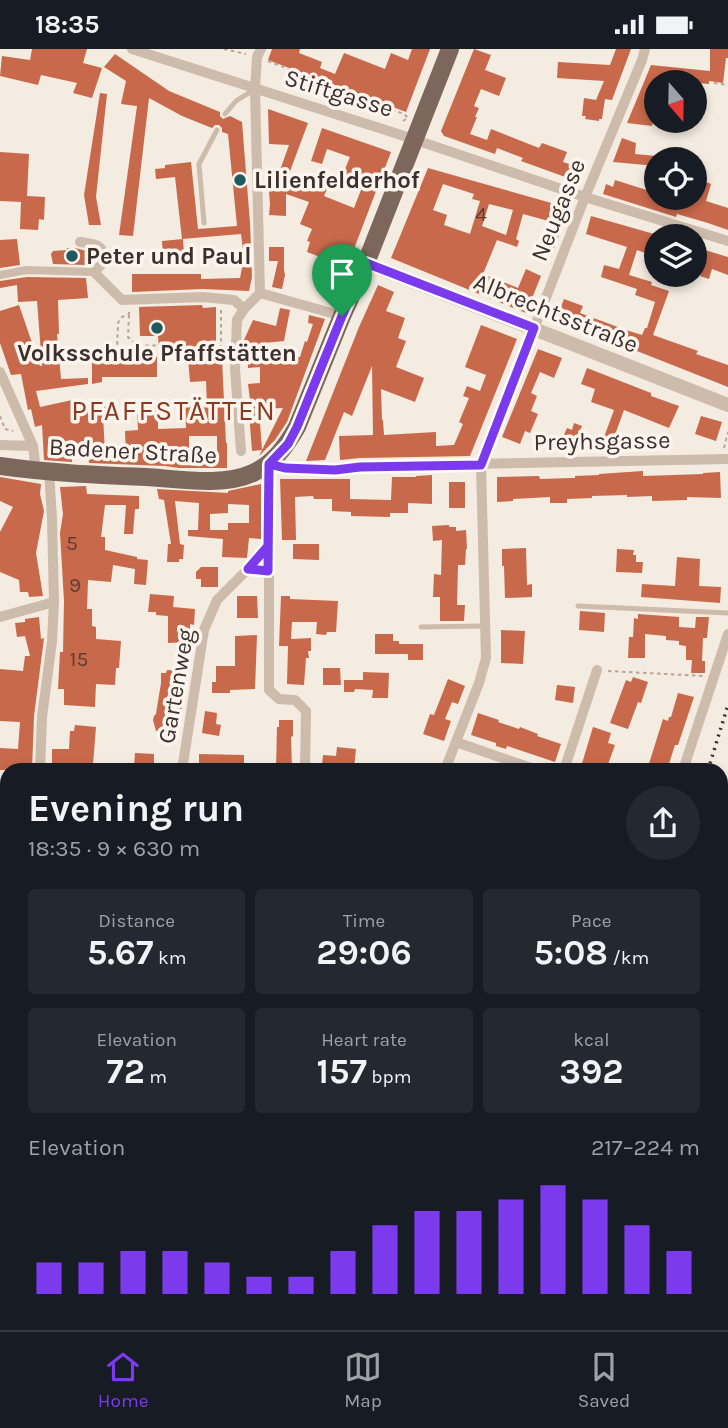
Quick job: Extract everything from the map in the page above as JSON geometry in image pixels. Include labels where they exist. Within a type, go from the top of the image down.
[{"type":"main road","name":"Badener Straße","points":[[0,466],[42,471],[220,481],[252,474],[269,464],[288,444],[297,427],[366,263],[450,49]]},
{"type":"street","name":"Stiftgasse","points":[[132,49],[728,241]]},
{"type":"street","name":"Neugasse","points":[[481,465],[645,49]]},
{"type":"street","points":[[241,450],[235,369],[237,320],[260,293],[255,89],[259,53]]},
{"type":"street","points":[[80,242],[94,244],[103,250],[106,260],[94,272]]},
{"type":"street","name":"Albrechtsstraße","points":[[366,263],[728,405]]},
{"type":"street","points":[[0,275],[26,269],[94,272],[125,300],[202,297],[234,300],[244,309]]},
{"type":"street","points":[[260,293],[342,316]]},
{"type":"street","points":[[0,372],[42,471],[52,518],[54,602],[42,717],[40,763]]},
{"type":"street","points":[[0,445],[33,446]]},
{"type":"street","name":"Preyhsgasse","points":[[269,464],[285,468],[335,470],[360,467],[725,459]]},
{"type":"street","points":[[269,464],[269,690],[279,699],[295,700],[306,711],[305,763]]},
{"type":"street","points":[[448,763],[486,658],[481,465]]},
{"type":"street","name":"Gartenweg","points":[[184,763],[204,630],[217,600],[268,546]]},
{"type":"street","points":[[248,569],[268,571]]},
{"type":"street","points":[[0,617],[54,602]]},
{"type":"street","points":[[685,763],[728,634]]},
{"type":"street","points":[[567,763],[597,670]]},
{"type":"street","points":[[456,742],[517,763]]},
{"type":"lane","points":[[225,114],[236,101],[255,89]]},
{"type":"lane","points":[[204,223],[199,165],[217,129]]},
{"type":"lane","points":[[578,606],[728,613]]},
{"type":"lane","points":[[421,627],[485,627]]},
{"type":"path","points":[[223,49],[259,53],[404,114],[408,118],[403,121]]},
{"type":"path","points":[[714,83],[728,85]]},
{"type":"path","points":[[125,300],[129,314],[128,337],[140,346],[159,345]]},
{"type":"path","points":[[223,307],[221,346],[224,358]]},
{"type":"path","points":[[129,314],[122,317],[118,323],[117,350],[124,355],[144,356]]},
{"type":"path","points":[[0,416],[5,429]]},
{"type":"path","points":[[5,429],[13,431]]},
{"type":"path","points":[[0,433],[5,429]]},
{"type":"path","points":[[725,459],[728,432]]},
{"type":"path","points":[[597,670],[714,677]]},
{"type":"building","points":[[32,49],[87,49],[83,63],[102,68],[92,98],[73,93],[77,83],[41,75],[38,85],[0,76],[2,56],[30,60]]},
{"type":"building","points":[[272,49],[300,49],[299,53],[322,62],[320,68],[335,74],[344,53],[385,69],[391,53],[408,60],[412,49],[430,49],[406,112],[268,60]]},
{"type":"building","points":[[474,49],[491,55],[485,70],[506,78],[499,96],[481,89],[474,106],[479,108],[477,117],[470,134],[487,140],[491,129],[539,148],[542,143],[567,152],[563,162],[583,172],[579,182],[521,161],[523,158],[497,148],[495,154],[444,136],[441,131]]},
{"type":"building","points":[[616,49],[631,49],[612,100],[605,99],[602,119],[585,119],[586,116],[582,116],[584,98],[596,100],[604,81],[557,78],[558,62],[610,65]]},
{"type":"building","points":[[710,49],[728,49],[723,83],[709,81],[707,84],[707,71],[710,71]]},
{"type":"building","name":"Lilienfelderhof","points":[[115,54],[169,91],[220,112],[223,119],[230,116],[242,122],[250,223],[252,277],[249,291],[203,289],[132,292],[132,274],[201,274],[201,279],[240,278],[244,257],[241,234],[182,239],[175,177],[156,179],[155,169],[191,162],[198,229],[237,226],[228,134],[222,132],[219,125],[212,128],[149,98],[133,236],[119,235],[137,106],[121,104],[126,81],[104,67]]},
{"type":"building","points":[[651,65],[700,70],[649,70]]},
{"type":"building","points":[[644,82],[644,125],[627,123]]},
{"type":"building","points":[[100,93],[107,94],[96,197],[101,225],[89,225],[84,195]]},
{"type":"building","points":[[268,109],[308,123],[286,182],[313,191],[317,180],[329,184],[324,196],[354,208],[364,182],[343,174],[350,157],[327,149],[322,164],[311,161],[322,128],[391,152],[339,288],[331,285],[339,264],[307,252],[310,242],[307,241],[312,229],[300,224],[309,202],[286,194],[286,216],[269,215],[268,177],[278,176],[289,145],[269,144]]},
{"type":"building","points":[[622,138],[636,143],[635,154],[644,155],[644,165],[613,162]]},
{"type":"building","points":[[0,152],[29,154],[27,196],[45,197],[44,220],[39,219],[38,230],[20,229],[21,202],[0,201]]},
{"type":"building","points":[[428,168],[569,208],[552,254],[542,251],[552,222],[523,214],[516,239],[519,241],[517,247],[497,240],[483,274],[518,288],[526,269],[541,276],[526,313],[391,258]],"holes":[[[443,184],[474,194],[472,199],[480,201],[470,234],[444,225],[447,215],[433,210]],[[489,204],[513,210],[506,235],[482,226]]]},
{"type":"building","points":[[615,180],[644,189],[644,207],[603,194],[606,184],[613,187]]},
{"type":"building","points":[[707,182],[711,184],[707,198]]},
{"type":"building","points":[[707,201],[728,208],[728,230],[677,214],[676,217],[654,210],[707,210]]},
{"type":"building","points":[[591,216],[644,231],[644,253],[637,250],[629,275],[644,280],[644,287],[669,291],[653,335],[728,365],[728,387],[556,319],[564,299],[583,306],[580,313],[626,330],[642,335],[647,328],[655,302],[635,295],[637,289],[601,277],[604,265],[619,269],[627,247],[586,234]]},
{"type":"building","points":[[17,239],[20,265],[0,268],[0,240]]},
{"type":"building","points":[[183,239],[184,254],[163,255],[162,241]]},
{"type":"building","points":[[269,247],[284,247],[285,275],[282,289],[272,287],[278,261],[269,261]]},
{"type":"building","name":"Peter und Paul","points":[[67,248],[94,253],[94,261],[86,262],[86,265],[53,264],[53,251]]},
{"type":"building","points":[[707,251],[728,257],[728,275],[712,269],[709,279]]},
{"type":"building","points":[[27,277],[86,278],[88,298],[58,300],[57,334],[61,379],[88,378],[88,384],[36,391],[40,407],[77,399],[77,408],[109,406],[109,414],[103,415],[105,454],[126,455],[125,431],[138,430],[137,408],[158,407],[158,429],[186,428],[185,406],[207,405],[206,381],[190,382],[185,347],[159,348],[158,336],[140,336],[139,307],[216,307],[216,359],[222,359],[227,468],[89,463],[88,450],[72,451],[72,462],[44,460],[42,425],[35,427],[31,409],[28,410],[21,374],[11,375],[0,343],[0,311],[19,305],[42,366],[37,301],[18,302],[17,285],[0,288],[0,281]],"holes":[[[189,436],[217,436],[217,453],[212,453],[212,457],[189,457]]]},
{"type":"building","points":[[378,285],[394,292],[386,311],[405,318],[398,338],[406,341],[396,367],[424,378],[415,402],[381,389],[384,435],[436,432],[436,446],[454,445],[463,424],[459,422],[469,398],[463,396],[467,386],[480,391],[486,375],[465,367],[481,325],[517,339],[470,456],[340,460],[339,436],[373,435],[372,366],[352,416],[344,412],[325,460],[306,461]]},
{"type":"building","points":[[280,308],[290,310],[284,341],[263,343],[263,359],[300,357],[313,324],[308,323],[309,315],[325,319],[287,422],[275,440],[259,456],[262,450],[252,451],[248,384],[260,383],[260,367],[248,368],[247,341],[244,340],[253,320],[276,326]],"holes":[[[283,408],[262,450],[259,409]]]},
{"type":"building","points":[[538,349],[562,358],[554,378],[540,372],[531,393],[537,396],[531,411],[538,414],[530,433],[525,431],[520,444],[502,437]]},
{"type":"building","points":[[92,356],[157,357],[157,377],[102,377],[102,382],[92,384]]},
{"type":"building","points":[[587,368],[679,406],[669,428],[624,410],[616,432],[616,448],[600,448],[614,410],[591,402],[595,389],[581,384]]},
{"type":"building","points":[[701,416],[722,422],[716,441],[695,434]]},
{"type":"building","points":[[574,423],[582,426],[572,449],[560,444],[567,428],[572,430]]},
{"type":"building","points":[[643,471],[643,476],[720,472],[721,498],[687,497],[687,500],[652,501],[652,496],[627,495],[567,499],[567,503],[550,503],[550,497],[497,502],[497,477],[575,478]]},
{"type":"building","points":[[432,475],[432,504],[408,503],[408,513],[390,513],[390,517],[351,516],[351,512],[332,511],[332,499],[295,497],[296,540],[282,540],[280,479],[350,479],[350,499],[391,500],[392,477]]},
{"type":"building","points":[[0,477],[41,484],[44,511],[36,553],[43,596],[29,597],[28,592],[20,592],[19,580],[0,572],[0,532],[13,507],[0,501]]},
{"type":"building","points":[[449,482],[465,482],[465,508],[449,508]]},
{"type":"building","points":[[261,484],[261,539],[249,538],[247,558],[222,557],[223,539],[188,536],[188,530],[198,530],[199,503],[175,501],[180,544],[184,545],[183,559],[179,559],[179,562],[167,562],[168,544],[171,544],[164,500],[159,499],[157,489],[228,491]],"holes":[[[228,504],[249,505],[249,523],[228,523],[228,530],[210,530],[210,514],[228,513]]]},
{"type":"building","points":[[86,486],[87,494],[139,496],[133,534],[124,534],[126,505],[105,505],[101,537],[105,537],[105,550],[148,560],[146,585],[134,584],[135,569],[113,565],[111,582],[88,580],[87,609],[92,609],[92,626],[96,627],[96,639],[121,641],[115,685],[96,684],[95,707],[64,705],[64,689],[58,689],[60,652],[63,652],[64,601],[60,487]]},
{"type":"building","points":[[432,526],[456,527],[456,531],[466,530],[465,565],[458,565],[457,605],[465,605],[464,621],[440,621],[440,597],[433,597],[434,574],[441,575],[442,540],[433,541]]},
{"type":"building","points":[[293,544],[319,544],[319,560],[293,559]]},
{"type":"building","points":[[526,548],[527,585],[532,584],[532,597],[505,598],[502,549]]},
{"type":"building","points":[[617,549],[634,550],[636,562],[643,562],[642,573],[616,572]]},
{"type":"building","points":[[677,557],[700,559],[699,586],[721,587],[720,603],[641,597],[642,584],[675,586]]},
{"type":"building","points":[[201,567],[218,567],[218,587],[201,587],[201,579],[196,579],[196,572]]},
{"type":"building","points":[[150,594],[174,596],[173,607],[195,609],[194,625],[190,624],[190,642],[168,643],[168,616],[148,612]]},
{"type":"building","points":[[237,596],[257,596],[258,618],[237,618]]},
{"type":"building","points":[[281,596],[290,596],[290,599],[338,601],[336,632],[316,634],[317,622],[292,622],[291,639],[311,638],[304,685],[287,684],[288,646],[279,646]]},
{"type":"building","points":[[580,611],[605,613],[604,632],[579,630]]},
{"type":"building","points":[[638,614],[679,617],[679,627],[695,628],[696,617],[709,617],[707,638],[703,638],[702,661],[705,661],[705,673],[691,673],[692,660],[686,660],[686,646],[679,645],[679,641],[666,640],[666,636],[645,634],[645,658],[628,658],[629,637],[633,637],[634,618],[638,619]]},
{"type":"building","points":[[39,617],[41,639],[44,638],[34,716],[32,763],[0,763],[0,748],[18,749],[20,722],[0,721],[0,669],[23,671],[25,656],[30,656],[25,636],[17,637],[15,623],[25,622],[25,619]]},
{"type":"building","points":[[501,630],[525,631],[523,664],[501,663]]},
{"type":"building","points":[[375,634],[393,634],[393,641],[399,641],[399,644],[423,644],[423,660],[408,660],[408,654],[375,654]]},
{"type":"building","points":[[257,635],[255,689],[212,693],[212,682],[216,682],[216,666],[235,666],[235,636]]},
{"type":"building","points":[[323,668],[340,668],[341,685],[323,685]]},
{"type":"building","points":[[167,670],[185,671],[181,715],[178,726],[172,728],[172,732],[156,731],[153,720],[161,673],[166,673]]},
{"type":"building","points":[[363,672],[389,673],[388,698],[372,698],[373,690],[355,689],[354,692],[344,692],[344,680],[363,680]]},
{"type":"building","points":[[633,677],[648,682],[628,729],[610,723],[626,680],[631,682]]},
{"type":"building","points":[[448,679],[465,686],[458,704],[452,702],[445,719],[451,721],[444,741],[423,734],[430,714],[434,715]]},
{"type":"building","points":[[557,685],[575,687],[573,703],[555,700]]},
{"type":"building","points":[[678,693],[694,697],[669,763],[649,763],[663,719],[668,721]]},
{"type":"building","points":[[205,711],[217,713],[216,724],[221,725],[219,736],[202,733]]},
{"type":"building","points":[[478,713],[561,744],[555,762],[507,746],[506,749],[496,746],[496,743],[471,735]]},
{"type":"building","points":[[279,720],[293,720],[292,763],[276,763]]},
{"type":"building","points":[[75,725],[96,727],[93,763],[52,763],[52,749],[69,749],[70,731],[74,731]]},
{"type":"building","points":[[593,727],[611,733],[608,743],[615,745],[609,763],[582,763]]},
{"type":"building","points":[[337,747],[356,749],[355,763],[322,763],[323,755],[336,756]]},
{"type":"building","points":[[135,753],[154,754],[154,763],[134,763]]},
{"type":"building","points":[[199,754],[244,755],[244,763],[199,763]]},
{"type":"railway","points":[[710,763],[728,705]]},
{"type":"place","name":"Lilienfelderhof","points":[[240,180]]},
{"type":"place","name":"Peter und Paul","points":[[72,256]]},
{"type":"place","name":"Volksschule Pfaffstätten","points":[[157,328]]},
{"type":"district","name":"PFAFFSTÄTTEN","points":[[174,410]]},
{"type":"route","points":[[342,316],[297,427],[288,444],[269,464],[268,546],[248,569],[268,571],[269,464],[308,470],[481,465],[534,328],[366,263],[342,316]]}]
